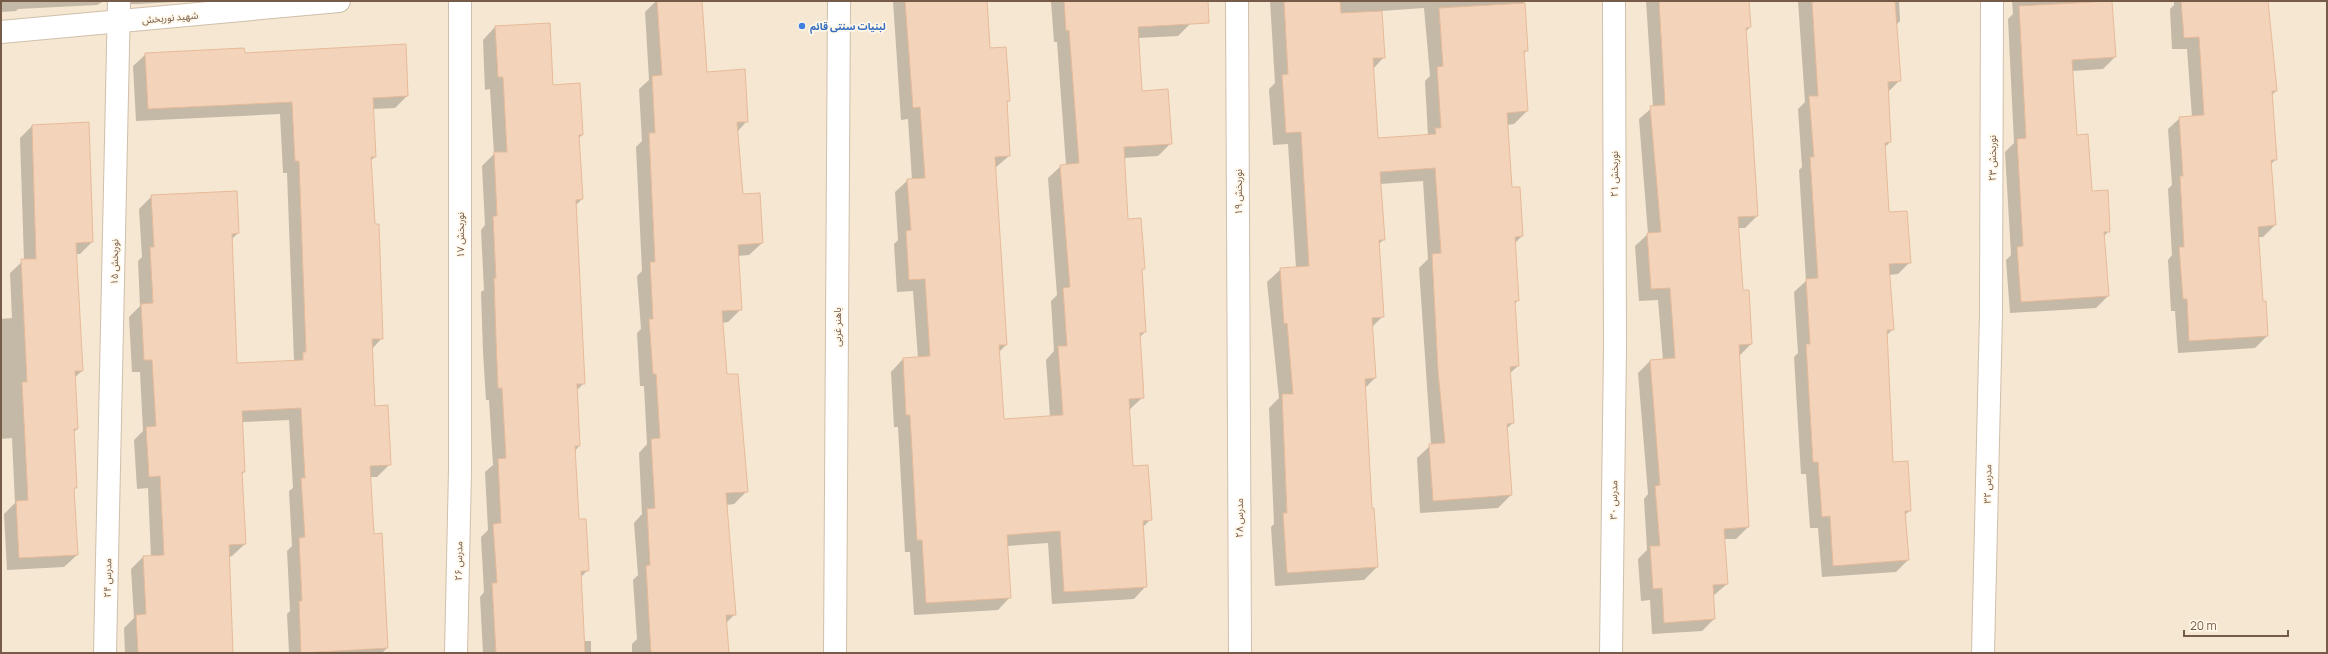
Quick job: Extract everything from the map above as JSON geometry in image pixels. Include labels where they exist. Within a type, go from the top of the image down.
[{"type":"street","name":"شهید نوربخش","points":[[1,32],[119,11],[339,1]]},
{"type":"street","name":"نوربخش ۱۷","points":[[460,1],[460,470]]},
{"type":"street","name":"باهنر غربی","points":[[835,653],[839,1]]},
{"type":"street","name":"نوربخش ۱۹","points":[[1237,1],[1239,383]]},
{"type":"street","name":"نوربخش ۲۱","points":[[1614,1],[1614,348]]},
{"type":"street","name":"نوربخش ۲۳","points":[[1991,314],[1992,1]]},
{"type":"street","name":"نوربخش ۱۵","points":[[109,502],[119,11]]},
{"type":"street","name":"مدرس ۳۲","points":[[1983,653],[1991,314]]},
{"type":"street","name":"مدرس ۳۰","points":[[1611,653],[1614,348]]},
{"type":"street","name":"مدرس ۲۸","points":[[1239,383],[1240,653]]},
{"type":"street","name":"مدرس ۲۶","points":[[456,653],[460,470]]},
{"type":"street","name":"مدرس ۲۴","points":[[105,653],[109,502]]},
{"type":"shaded area","points":[[1,1],[2327,1],[2327,653],[1,653]]},
{"type":"building","points":[[657,1],[702,1],[707,72],[745,69],[748,122],[737,122],[743,194],[760,193],[763,243],[738,245],[742,310],[722,311],[727,374],[738,374],[748,492],[726,493],[736,615],[726,615],[729,653],[651,653],[646,566],[650,565],[647,509],[655,508],[651,439],[660,438],[656,374],[653,374],[649,319],[653,319],[650,262],[655,262],[649,133],[655,133],[652,76],[662,75]]},
{"type":"building","points":[[905,1],[987,1],[990,48],[1006,47],[1010,101],[1007,101],[1010,156],[995,157],[1007,345],[999,345],[1004,419],[1063,415],[1058,346],[1067,346],[1063,288],[1070,287],[1060,165],[1079,163],[1069,30],[1066,31],[1064,1],[1208,1],[1209,23],[1138,27],[1142,91],[1168,89],[1172,144],[1124,147],[1128,219],[1141,218],[1145,269],[1142,269],[1146,332],[1140,333],[1144,398],[1129,399],[1133,466],[1148,465],[1152,520],[1143,521],[1147,587],[1064,592],[1060,531],[1007,535],[1011,598],[926,603],[922,540],[917,540],[910,415],[906,415],[903,358],[930,356],[925,279],[909,280],[906,231],[911,230],[907,179],[925,178],[920,107],[913,108]]},
{"type":"building","points":[[1284,1],[1340,1],[1341,13],[1382,11],[1385,58],[1373,58],[1378,138],[1436,134],[1435,128],[1441,128],[1437,67],[1443,66],[1439,8],[1525,3],[1528,51],[1524,51],[1528,111],[1507,113],[1512,187],[1520,187],[1523,236],[1515,237],[1519,301],[1515,301],[1519,366],[1510,367],[1514,423],[1507,424],[1512,495],[1433,501],[1429,444],[1445,443],[1438,371],[1432,254],[1441,253],[1435,168],[1380,172],[1385,240],[1379,240],[1384,317],[1372,318],[1376,378],[1365,379],[1372,508],[1374,508],[1378,567],[1287,573],[1283,513],[1287,513],[1282,394],[1293,394],[1287,323],[1284,324],[1280,268],[1309,266],[1301,132],[1286,133],[1282,75],[1288,74]]},
{"type":"building","points":[[1659,1],[1749,1],[1751,27],[1746,28],[1758,216],[1738,217],[1743,290],[1749,290],[1752,344],[1739,345],[1749,527],[1724,529],[1728,584],[1713,585],[1715,619],[1664,623],[1662,588],[1653,589],[1650,546],[1660,546],[1655,486],[1660,485],[1650,360],[1675,358],[1670,288],[1651,289],[1647,233],[1661,232],[1650,106],[1665,105]]},
{"type":"building","points":[[1812,1],[1895,1],[1901,81],[1888,82],[1891,142],[1885,143],[1889,212],[1907,211],[1911,263],[1889,264],[1894,330],[1887,330],[1893,462],[1908,461],[1911,511],[1905,511],[1909,560],[1833,566],[1830,516],[1822,517],[1818,462],[1813,462],[1806,344],[1810,344],[1806,279],[1818,278],[1810,157],[1814,157],[1809,96],[1818,96]]},
{"type":"building","points":[[2112,1],[2116,57],[2072,60],[2077,135],[2088,134],[2092,191],[2108,190],[2110,232],[2104,232],[2109,296],[2021,302],[2017,247],[2023,246],[2017,139],[2026,138],[2019,6]]},
{"type":"building","points":[[2181,1],[2268,1],[2277,91],[2272,91],[2277,160],[2271,160],[2276,225],[2258,227],[2263,301],[2266,301],[2268,336],[2189,341],[2187,299],[2183,299],[2179,247],[2184,247],[2180,176],[2183,176],[2179,117],[2204,115],[2199,37],[2184,38]]},
{"type":"building","points":[[550,23],[553,85],[580,83],[583,135],[579,135],[583,199],[576,200],[585,384],[577,384],[580,446],[575,446],[579,519],[586,519],[589,571],[581,571],[585,653],[496,653],[492,583],[497,583],[493,524],[501,523],[498,459],[506,458],[502,388],[498,388],[496,339],[494,278],[496,278],[493,216],[497,216],[494,152],[507,152],[503,77],[498,77],[495,26]]},
{"type":"building","points":[[406,44],[408,96],[373,98],[376,157],[371,157],[375,224],[379,224],[383,339],[372,339],[375,406],[388,405],[391,465],[370,466],[374,534],[382,533],[388,648],[301,653],[299,601],[302,601],[299,538],[305,537],[301,478],[305,478],[301,408],[242,411],[245,472],[242,472],[246,544],[229,545],[233,653],[138,653],[136,615],[146,614],[143,556],[164,555],[160,476],[149,477],[146,427],[156,426],[152,360],[144,360],[141,304],[153,303],[150,247],[154,247],[151,195],[237,191],[239,233],[232,234],[237,363],[303,360],[303,352],[306,352],[299,161],[295,161],[292,102],[148,109],[145,53],[244,48],[245,53]]},
{"type":"building","points":[[89,122],[93,242],[76,243],[83,371],[75,371],[78,429],[74,429],[77,488],[74,488],[78,555],[19,558],[16,501],[28,500],[22,382],[27,382],[21,259],[36,259],[32,125]]},
{"type":"place","name":"لبنیات سنتی قائم","points":[[802,26]]}]
